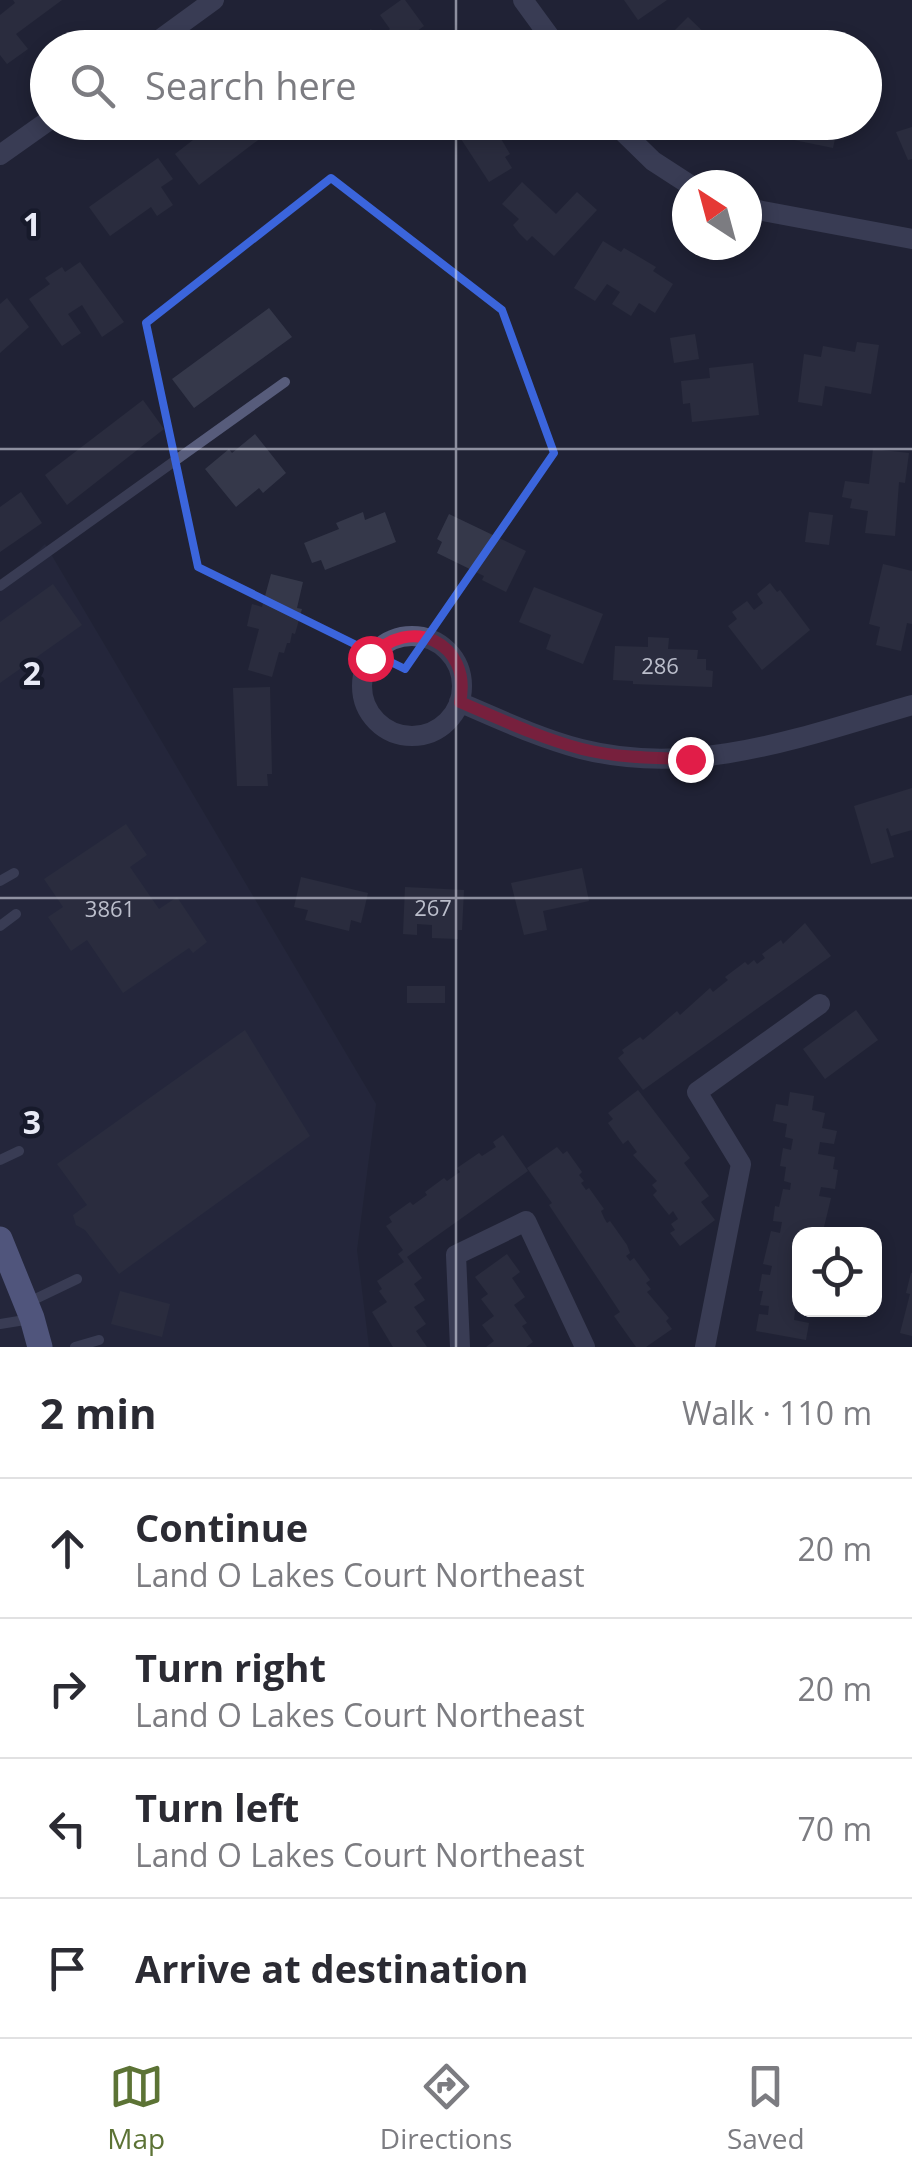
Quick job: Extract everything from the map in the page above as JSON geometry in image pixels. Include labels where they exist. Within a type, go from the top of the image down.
[{"type":"main road","points":[[0,1238],[40,1347]]},
{"type":"street","points":[[173,30],[214,0]]},
{"type":"street","points":[[523,0],[545,30]]},
{"type":"street","points":[[0,155],[30,133]]},
{"type":"street","points":[[631,140],[672,173]]},
{"type":"street","points":[[762,211],[912,239]]},
{"type":"street","points":[[415,636],[428,638],[440,644],[457,664],[462,689],[460,702],[445,724],[434,731],[422,735],[396,734],[384,728],[367,708],[362,683],[364,670],[370,658],[390,641],[415,636]]},
{"type":"street","points":[[460,702],[534,734],[583,749],[639,758],[690,759],[766,747],[912,705]]},
{"type":"street","points":[[705,1347],[741,1164],[697,1092],[820,1004]]},
{"type":"street","points":[[460,1347],[456,1255],[526,1221],[585,1347]]},
{"type":"lane","points":[[0,586],[285,382]]},
{"type":"lane","points":[[0,881],[14,873]]},
{"type":"lane","points":[[0,926],[16,914]]},
{"type":"lane","points":[[0,1160],[19,1152]]},
{"type":"lane","points":[[0,1324],[29,1311],[78,1279]]},
{"type":"lane","points":[[74,1347],[99,1340]]},
{"type":"highlighted area","points":[[331,178],[502,310],[554,453],[405,669],[198,567],[146,323]]},
{"type":"shaded area","points":[[45,544],[376,1104],[357,1250],[369,1347],[0,1347],[0,590]]},
{"type":"building","points":[[13,0],[62,0],[16,34],[28,49],[7,64],[0,55],[0,15],[15,3]]},
{"type":"building","points":[[405,0],[424,26],[418,30],[389,30],[380,15]]},
{"type":"building","points":[[624,0],[667,0],[638,20]]},
{"type":"building","points":[[688,17],[701,30],[675,30]]},
{"type":"building","points":[[912,127],[912,159],[908,160],[896,132]]},
{"type":"building","points":[[193,140],[258,140],[199,185],[175,154]]},
{"type":"building","points":[[462,140],[502,140],[512,168],[489,182]]},
{"type":"building","points":[[794,140],[835,140],[833,148]]},
{"type":"building","points":[[158,158],[173,179],[161,187],[173,205],[157,216],[151,207],[110,236],[89,207]]},
{"type":"building","points":[[522,182],[556,214],[577,192],[597,210],[554,256],[532,236],[527,241],[519,233],[513,225],[519,219],[502,204]]},
{"type":"building","points":[[603,241],[656,267],[653,271],[673,284],[655,313],[639,303],[631,316],[612,304],[620,292],[607,284],[595,301],[574,288]]},
{"type":"building","points":[[80,262],[124,322],[102,337],[82,305],[68,314],[81,333],[62,346],[29,299],[50,284],[45,278]]},
{"type":"building","points":[[7,298],[29,327],[0,353],[0,304]]},
{"type":"building","points":[[269,308],[292,337],[194,408],[172,379]]},
{"type":"building","points":[[695,334],[699,359],[674,363],[670,338]]},
{"type":"building","points":[[857,342],[879,345],[871,394],[825,386],[822,406],[798,402],[804,354],[821,357],[823,346],[855,352]]},
{"type":"building","points":[[753,363],[759,415],[692,422],[690,403],[683,404],[681,381],[710,378],[709,368]]},
{"type":"building","points":[[143,400],[164,429],[67,505],[45,475]]},
{"type":"building","points":[[255,434],[286,473],[263,493],[259,488],[236,507],[205,469]]},
{"type":"building","points":[[873,449],[909,453],[905,483],[899,482],[895,536],[865,533],[868,511],[850,508],[852,499],[842,497],[845,481],[869,484]]},
{"type":"building","points":[[21,492],[42,523],[0,552],[0,507]]},
{"type":"building","points":[[363,512],[365,520],[385,512],[396,542],[325,570],[321,560],[312,563],[304,543],[339,529],[336,523]]},
{"type":"building","points":[[809,512],[833,515],[829,545],[805,542]]},
{"type":"building","points":[[449,514],[526,551],[506,592],[482,580],[484,576],[437,553],[442,542],[437,539]]},
{"type":"building","points":[[883,564],[912,571],[912,624],[907,623],[901,651],[876,645],[880,627],[869,624]]},
{"type":"building","points":[[271,574],[303,582],[297,608],[302,609],[295,634],[292,633],[284,653],[279,652],[272,677],[248,670],[259,629],[247,626],[252,604],[262,607]]},
{"type":"building","points":[[770,583],[777,592],[780,590],[810,630],[762,670],[728,626],[737,619],[732,612],[747,601],[754,610],[763,603],[757,594]]},
{"type":"building","points":[[53,584],[82,625],[0,683],[0,622]]},
{"type":"building","points":[[534,587],[603,614],[583,664],[546,649],[551,635],[519,622]]},
{"type":"building","points":[[648,637],[669,638],[668,649],[698,650],[697,659],[706,659],[706,670],[713,671],[712,687],[613,680],[615,646],[648,647]]},
{"type":"building","points":[[270,687],[272,774],[267,774],[268,786],[237,786],[233,688]]},
{"type":"building","points":[[912,788],[912,830],[891,836],[886,829],[894,857],[871,864],[854,806]]},
{"type":"building","points":[[126,824],[147,855],[130,867],[159,909],[177,897],[207,942],[193,953],[189,948],[123,993],[87,940],[71,951],[48,917],[63,907],[44,879]]},
{"type":"building","points":[[582,868],[589,901],[543,911],[547,930],[524,935],[511,883]]},
{"type":"building","points":[[301,877],[368,893],[361,923],[351,920],[349,931],[305,920],[308,910],[294,907]]},
{"type":"building","points":[[405,887],[464,890],[458,939],[432,938],[432,925],[417,924],[417,935],[403,934]]},
{"type":"building","points":[[805,923],[831,956],[643,1090],[618,1058],[624,1053],[622,1050],[640,1037],[643,1040],[677,1011],[680,1015],[710,988],[713,992],[745,962],[748,965],[754,960],[757,964],[765,958],[762,954],[781,940],[783,944]]},
{"type":"building","points":[[407,986],[445,986],[445,1003],[407,1003]]},
{"type":"building","points":[[856,1010],[878,1040],[825,1079],[803,1049]]},
{"type":"building","points":[[245,1030],[310,1136],[119,1274],[85,1230],[76,1225],[73,1215],[87,1205],[57,1164]]},
{"type":"building","points":[[638,1090],[690,1158],[684,1163],[709,1196],[701,1202],[715,1220],[680,1246],[670,1233],[675,1230],[671,1224],[678,1219],[673,1211],[669,1215],[653,1195],[657,1191],[652,1185],[657,1181],[633,1155],[637,1152],[628,1140],[623,1144],[608,1123],[613,1119],[608,1113]]},
{"type":"building","points":[[790,1092],[814,1096],[812,1110],[825,1113],[822,1128],[837,1131],[834,1144],[820,1142],[818,1154],[835,1157],[833,1169],[838,1170],[835,1189],[821,1187],[819,1196],[831,1198],[824,1227],[792,1227],[792,1317],[809,1323],[806,1340],[756,1331],[759,1314],[768,1315],[769,1306],[760,1305],[763,1291],[759,1291],[762,1274],[770,1275],[772,1266],[763,1264],[771,1231],[780,1233],[782,1222],[773,1221],[775,1206],[779,1207],[783,1189],[790,1190],[791,1183],[784,1181],[786,1167],[780,1166],[783,1148],[791,1150],[793,1139],[785,1137],[787,1124],[773,1121],[776,1104],[788,1106]]},
{"type":"building","points":[[503,1135],[528,1171],[407,1257],[422,1278],[414,1284],[425,1300],[414,1307],[426,1324],[416,1331],[427,1347],[393,1347],[372,1312],[387,1302],[377,1281],[404,1262],[398,1254],[403,1250],[386,1226],[392,1222],[389,1217],[410,1202],[413,1205],[444,1178],[447,1181],[460,1172],[457,1168],[479,1153],[482,1156],[496,1147],[493,1142]]},
{"type":"building","points":[[557,1147],[563,1154],[567,1151],[582,1172],[581,1183],[604,1209],[601,1211],[607,1223],[610,1221],[627,1245],[630,1253],[626,1256],[630,1261],[634,1258],[650,1280],[646,1283],[651,1289],[647,1292],[669,1318],[666,1321],[672,1329],[646,1347],[636,1347],[614,1316],[620,1312],[527,1168]]},
{"type":"building","points":[[507,1254],[520,1272],[512,1278],[525,1297],[514,1305],[527,1323],[522,1326],[533,1342],[526,1347],[486,1347],[494,1341],[482,1325],[494,1316],[481,1299],[488,1294],[475,1277]]},
{"type":"building","points":[[912,1273],[912,1336],[900,1333]]},
{"type":"building","points":[[120,1291],[170,1304],[162,1337],[111,1324]]},
{"type":"route","points":[[370,658],[390,641],[402,637],[428,638],[450,652],[457,664],[461,676],[460,702],[534,734],[583,749],[639,758],[690,759]]}]
